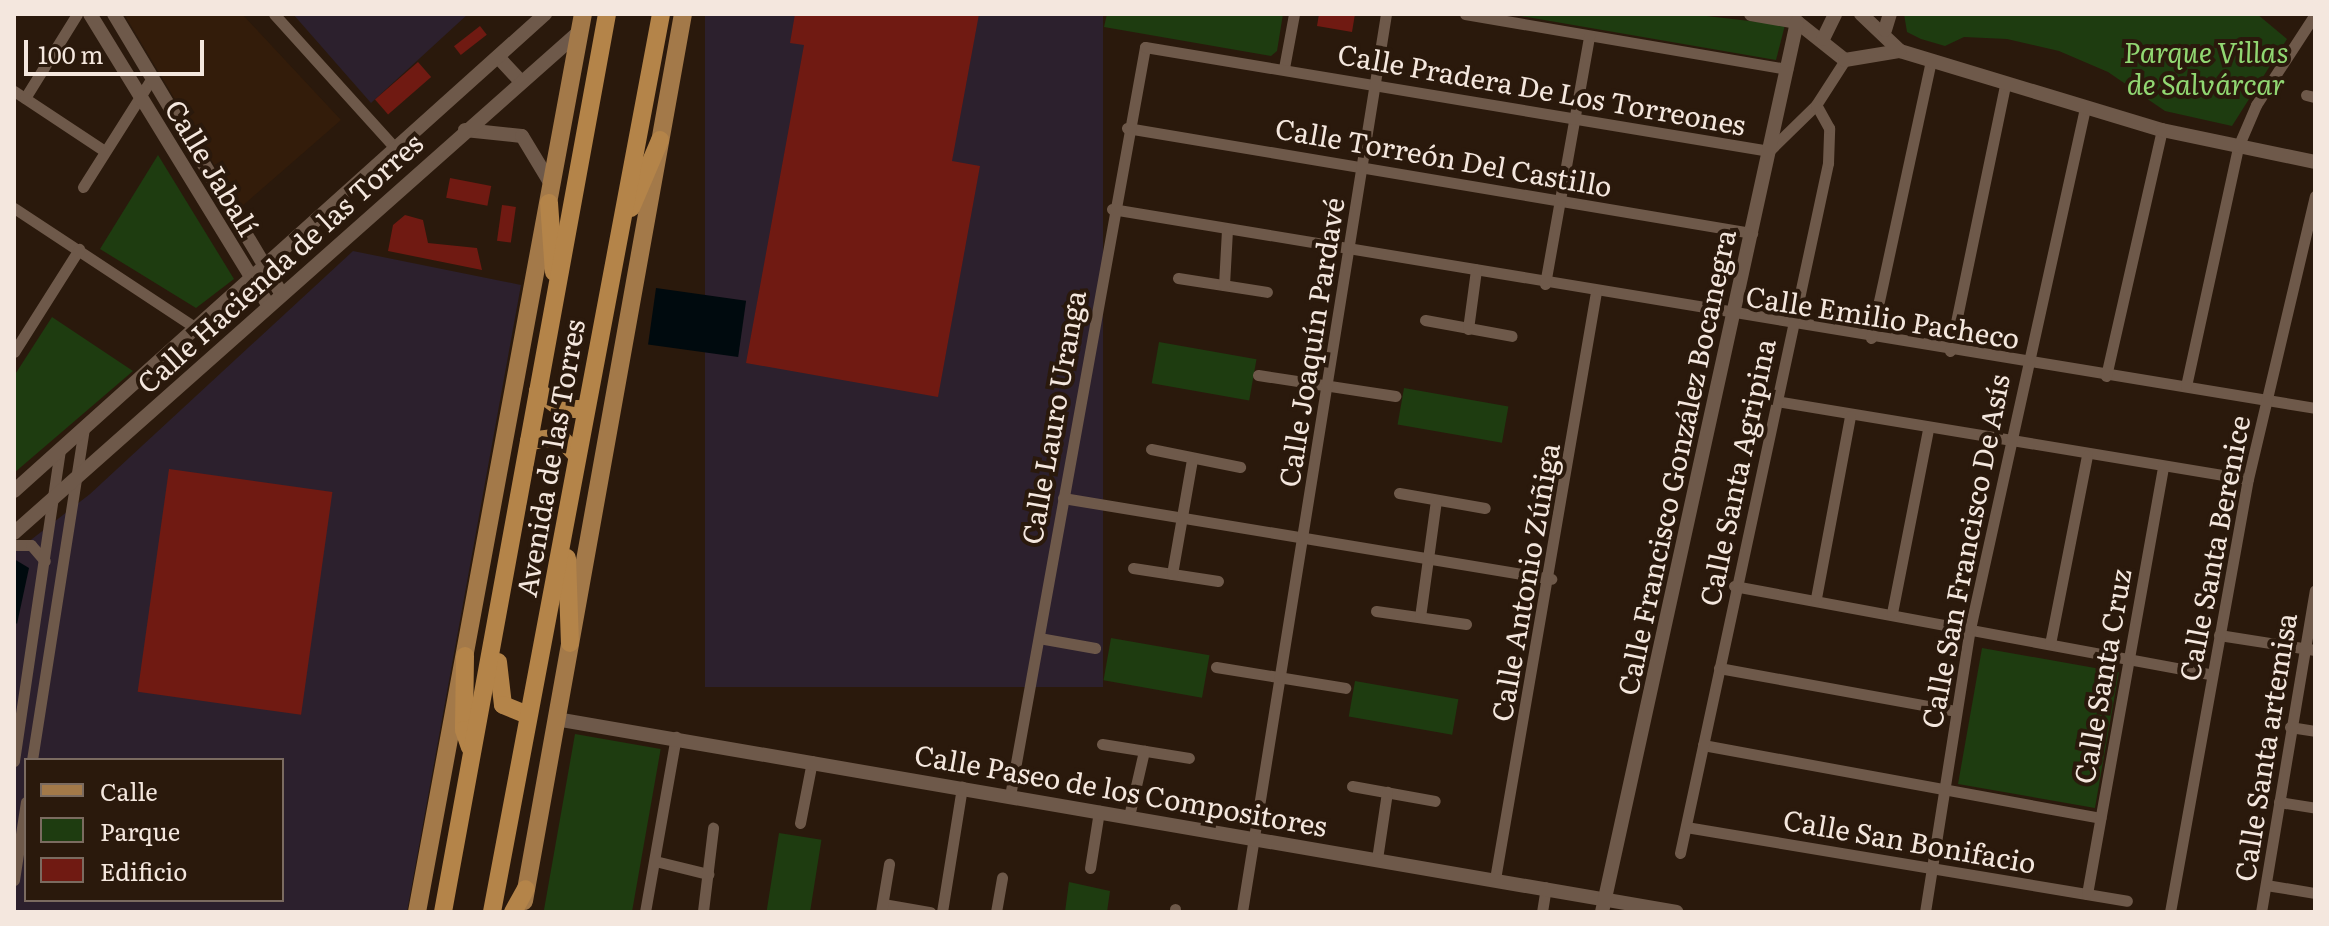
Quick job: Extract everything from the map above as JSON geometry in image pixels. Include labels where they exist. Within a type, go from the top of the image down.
[{"type":"highway","name":"Avenida de las Torres","points":[[443,912],[607,14]]},
{"type":"highway","name":"Avenida de las Torres","points":[[492,912],[661,14]]},
{"type":"highway","points":[[617,240],[660,140]]},
{"type":"highway","points":[[550,195],[556,298]]},
{"type":"highway","points":[[538,391],[562,409],[585,409]]},
{"type":"highway","points":[[529,441],[560,437],[577,455]]},
{"type":"highway","points":[[566,527],[570,643]]},
{"type":"highway","points":[[501,595],[498,697],[509,710],[528,715]]},
{"type":"highway","points":[[465,656],[464,735],[473,750]]},
{"type":"highway","points":[[513,912],[526,889]]},
{"type":"main road","name":"Avenida de las Torres","points":[[522,912],[683,14]]},
{"type":"main road","name":"Avenida de las Torres","points":[[417,912],[581,23]]},
{"type":"street","points":[[25,98],[77,14]]},
{"type":"street","name":"Calle Jabalí","points":[[90,14],[268,305]]},
{"type":"street","name":"Calle Jabalí","points":[[114,14],[281,293]]},
{"type":"street","points":[[274,14],[397,150]]},
{"type":"street","name":"Calle Hacienda de las Torres","points":[[14,491],[193,326],[264,269],[545,14]]},
{"type":"street","points":[[1284,68],[1294,14]]},
{"type":"street","name":"Calle Joaquín Pardavé","points":[[1242,912],[1351,249],[1386,14]]},
{"type":"street","points":[[1465,14],[1787,69]]},
{"type":"street","points":[[1751,14],[1797,22],[1823,39],[1845,60],[1900,51]]},
{"type":"street","points":[[1823,39],[1835,14]]},
{"type":"street","points":[[1863,14],[1885,30],[1900,51],[1930,64],[2162,130],[2315,162]]},
{"type":"street","points":[[1885,30],[1890,14]]},
{"type":"street","points":[[2186,386],[2238,147],[2256,105],[2315,14]]},
{"type":"street","name":"Calle Francisco González Bocanegra","points":[[1603,905],[1797,22]]},
{"type":"street","name":"Calle Hacienda de las Torres","points":[[14,533],[521,82],[581,23]]},
{"type":"street","points":[[1545,284],[1563,200],[1589,36]]},
{"type":"street","name":"Calle Pradera De Los Torreones","points":[[1145,47],[1769,151],[1816,105],[1845,60]]},
{"type":"street","name":"Calle Lauro Uranga","points":[[1010,796],[1112,209],[1145,47]]},
{"type":"street","points":[[498,57],[521,82]]},
{"type":"street","points":[[1871,338],[1930,64]]},
{"type":"street","points":[[83,187],[103,150],[152,78]]},
{"type":"street","points":[[1950,351],[2005,86]]},
{"type":"street","points":[[14,91],[103,150]]},
{"type":"street","name":"Calle Santa Agripina","points":[[1680,853],[1734,586],[1828,163],[1829,128],[1816,105]]},
{"type":"street","name":"Calle San Francisco De Asís","points":[[1925,912],[1970,629],[2008,442],[2085,108]]},
{"type":"street","name":"Calle Torreón Del Castillo","points":[[1127,128],[1364,164],[1752,233]]},
{"type":"street","points":[[465,130],[522,136],[541,158],[550,195]]},
{"type":"street","points":[[2106,376],[2162,130]]},
{"type":"street","name":"Calle Santa Berenice","points":[[2170,912],[2248,479],[2315,196]]},
{"type":"street","points":[[14,208],[193,326]]},
{"type":"street","name":"Calle Emilio Pacheco","points":[[1112,209],[1793,326],[2315,408]]},
{"type":"street","points":[[1224,285],[1227,229]]},
{"type":"street","points":[[14,352],[79,249]]},
{"type":"street","points":[[1468,329],[1476,270]]},
{"type":"street","points":[[1178,278],[1267,292]]},
{"type":"street","name":"Calle Antonio Zúñiga","points":[[1495,879],[1551,579],[1596,292]]},
{"type":"street","points":[[1425,320],[1512,336]]},
{"type":"street","points":[[1258,375],[1395,396]]},
{"type":"street","points":[[1776,401],[2087,456],[2248,479]]},
{"type":"street","points":[[1816,598],[1850,416]]},
{"type":"street","points":[[32,758],[48,674],[84,427]]},
{"type":"street","points":[[1892,613],[1928,429]]},
{"type":"street","points":[[14,761],[60,449]]},
{"type":"street","points":[[1151,449],[1240,467]]},
{"type":"street","points":[[2050,644],[2087,456]]},
{"type":"street","points":[[1172,574],[1192,459]]},
{"type":"street","name":"Calle Santa Cruz","points":[[2087,894],[2163,467]]},
{"type":"street","points":[[1399,493],[1485,508]]},
{"type":"street","points":[[1063,498],[1303,535],[1551,579]]},
{"type":"street","points":[[1420,617],[1436,500]]},
{"type":"street","points":[[14,545],[31,545],[45,561]]},
{"type":"street","points":[[1133,568],[1218,581]]},
{"type":"street","points":[[1734,586],[1816,598],[2211,674]]},
{"type":"street","name":"Calle Santa artemisa","points":[[2261,912],[2290,727],[2309,649],[2315,590]]},
{"type":"street","points":[[1376,611],[1466,624]]},
{"type":"street","points":[[2219,635],[2309,649]]},
{"type":"street","points":[[1039,638],[1095,648]]},
{"type":"street","points":[[1216,667],[1345,688]]},
{"type":"street","points":[[1719,668],[1955,711]]},
{"type":"street","points":[[29,671],[48,674]]},
{"type":"street","name":"Calle Paseo de los Compositores","points":[[556,719],[676,737],[1254,840],[1546,887],[1603,905],[1668,911]]},
{"type":"street","points":[[2290,727],[2315,731]]},
{"type":"street","points":[[645,912],[676,737]]},
{"type":"street","points":[[1102,744],[1189,758]]},
{"type":"street","points":[[1703,745],[1943,786],[2100,818]]},
{"type":"street","points":[[1129,816],[1144,751]]},
{"type":"street","points":[[800,823],[812,761]]},
{"type":"street","points":[[1352,786],[1435,801]]},
{"type":"street","points":[[942,912],[962,787]]},
{"type":"street","points":[[1377,859],[1387,792]]},
{"type":"street","points":[[2279,802],[2315,808]]},
{"type":"street","points":[[1090,868],[1099,811]]},
{"type":"street","points":[[14,880],[24,815]]},
{"type":"street","name":"Calle San Bonifacio","points":[[1686,827],[2127,901]]},
{"type":"street","points":[[703,911],[713,828]]},
{"type":"street","points":[[655,861],[708,874]]},
{"type":"street","points":[[889,864],[882,908],[930,912]]},
{"type":"street","points":[[996,912],[1002,878]]},
{"type":"street","points":[[2266,885],[2315,893]]},
{"type":"street","points":[[1542,912],[1546,887]]},
{"type":"shaded area","points":[[124,14],[242,14],[341,120],[240,208]]},
{"type":"shaded area","points":[[293,14],[468,14],[371,103]]},
{"type":"shaded area","points":[[705,14],[1103,14],[1103,687],[705,687]]},
{"type":"shaded area","points":[[353,251],[521,285],[407,912],[14,912],[14,553],[90,494]]},
{"type":"shaded area","points":[[656,288],[746,301],[738,357],[648,344]]},
{"type":"shaded area","points":[[14,559],[29,568],[17,624],[14,621]]},
{"type":"green space","points":[[1107,14],[1283,14],[1277,51],[1271,56],[1104,27]]},
{"type":"green space","points":[[1509,14],[1689,14],[1785,25],[1776,60]]},
{"type":"green space","name":"Parque Villas de Salvárcar","points":[[1904,14],[2257,14],[2287,39],[2232,126],[2165,111],[2108,72],[2059,51],[2007,39],[1964,37],[1945,46],[1921,39],[1907,32]]},
{"type":"green space","points":[[158,155],[234,279],[196,308],[100,249]]},
{"type":"green space","points":[[52,317],[133,371],[14,473],[14,376]]},
{"type":"green space","points":[[1159,342],[1256,359],[1249,401],[1152,383]]},
{"type":"green space","points":[[1404,388],[1508,406],[1502,443],[1398,424]]},
{"type":"green space","points":[[1111,638],[1209,655],[1202,698],[1104,680]]},
{"type":"green space","points":[[1982,648],[2119,672],[2095,808],[1958,784]]},
{"type":"green space","points":[[1355,681],[1458,699],[1452,735],[1349,716]]},
{"type":"green space","points":[[575,734],[661,749],[632,912],[544,912]]},
{"type":"green space","points":[[779,833],[821,840],[810,912],[766,912]]},
{"type":"green space","points":[[1069,882],[1110,891],[1107,912],[1065,912]]},
{"type":"building","points":[[795,14],[979,14],[952,161],[980,166],[938,397],[746,363],[804,45],[790,43]]},
{"type":"building","points":[[1319,14],[1355,14],[1352,32],[1317,26]]},
{"type":"building","points":[[480,26],[487,35],[461,55],[454,46]]},
{"type":"building","points":[[418,62],[431,77],[388,114],[375,99]]},
{"type":"building","points":[[450,178],[491,186],[487,206],[446,198]]},
{"type":"building","points":[[502,205],[516,207],[511,243],[497,241]]},
{"type":"building","points":[[405,215],[423,220],[428,243],[477,248],[482,270],[388,251],[393,225]]},
{"type":"building","points":[[169,469],[332,492],[301,715],[138,692]]}]
